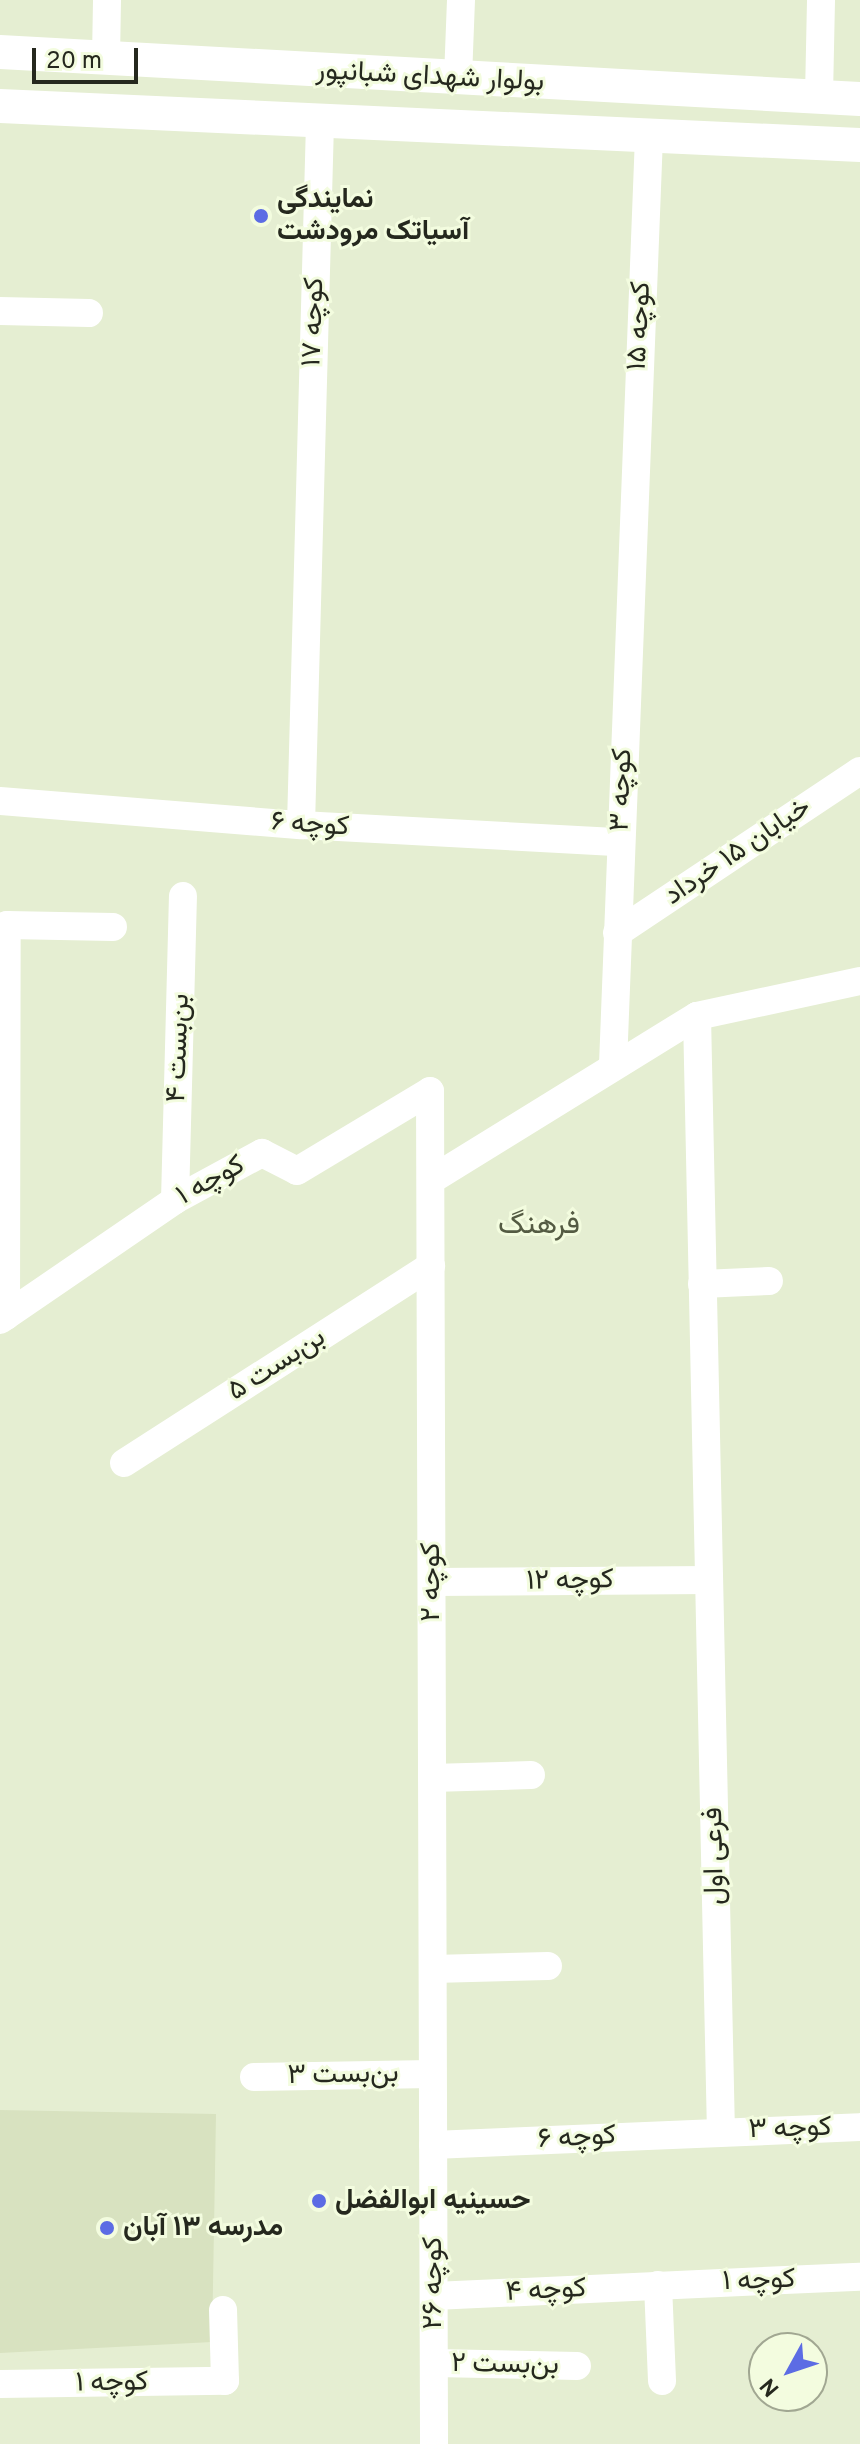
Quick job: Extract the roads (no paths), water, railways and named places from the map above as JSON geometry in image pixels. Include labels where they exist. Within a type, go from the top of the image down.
[{"type":"street","points":[[106,58],[107,0]]},
{"type":"street","points":[[458,78],[461,0]]},
{"type":"street","points":[[819,96],[821,0]]},
{"type":"street","name":"بولوار شهدای شبانپور","points":[[0,52],[860,99]]},
{"type":"street","points":[[225,66],[225,118]]},
{"type":"street","name":"بولوار شهدای شبانپور","points":[[0,106],[860,145]]},
{"type":"street","name":"کوچه ۱۷","points":[[301,825],[320,122]]},
{"type":"street","name":"کوچه ۱۵","points":[[631,515],[649,136]]},
{"type":"street","points":[[0,311],[89,313]]},
{"type":"street","name":"کوچه ۳","points":[[613,1065],[631,515]]},
{"type":"street","name":"خیابان ۱۵ خرداد","points":[[617,933],[860,771]]},
{"type":"street","name":"کوچه ۶","points":[[0,801],[301,825],[620,842]]},
{"type":"street","name":"بن‌بست ۴","points":[[175,1200],[183,896]]},
{"type":"street","points":[[3,1318],[7,925],[113,927]]},
{"type":"street","points":[[431,1180],[697,1016],[860,981]]},
{"type":"street","points":[[697,1016],[709,1580]]},
{"type":"street","name":"کوچه ۱","points":[[3,1318],[175,1200],[262,1153],[297,1171],[430,1091]]},
{"type":"street","name":"کوچه ۲","points":[[430,1091],[432,2074]]},
{"type":"street","name":"بن‌بست ۵","points":[[124,1463],[431,1266]]},
{"type":"street","points":[[702,1284],[769,1281]]},
{"type":"street","name":"کوچه ۱۲","points":[[432,1582],[709,1580]]},
{"type":"street","name":"فرعی اول","points":[[709,1580],[721,2132]]},
{"type":"street","points":[[432,1778],[531,1775]]},
{"type":"street","points":[[433,1969],[548,1966]]},
{"type":"street","name":"بن‌بست ۳","points":[[254,2077],[432,2074]]},
{"type":"street","name":"کوچه ۲۶","points":[[432,2074],[434,2444]]},
{"type":"street","name":"کوچه ۳","points":[[721,2132],[860,2127]]},
{"type":"street","name":"کوچه ۶","points":[[433,2145],[721,2132]]},
{"type":"street","name":"کوچه ۱","points":[[658,2285],[860,2277]]},
{"type":"street","points":[[658,2285],[662,2381]]},
{"type":"street","name":"کوچه ۴","points":[[434,2296],[658,2285]]},
{"type":"street","name":"کوچه ۱","points":[[0,2384],[225,2381],[223,2310]]},
{"type":"street","name":"بن‌بست ۲","points":[[434,2363],[577,2366]]},
{"type":"place","name":"نمایندگی آسیاتک مرودشت","points":[[261,216]]},
{"type":"place","name":"حسینیه ابوالفضل","points":[[319,2201]]},
{"type":"place","name":"مدرسه ۱۳ آبان","points":[[107,2228]]},
{"type":"district","name":"فرهنگ","points":[[539,1226]]}]
